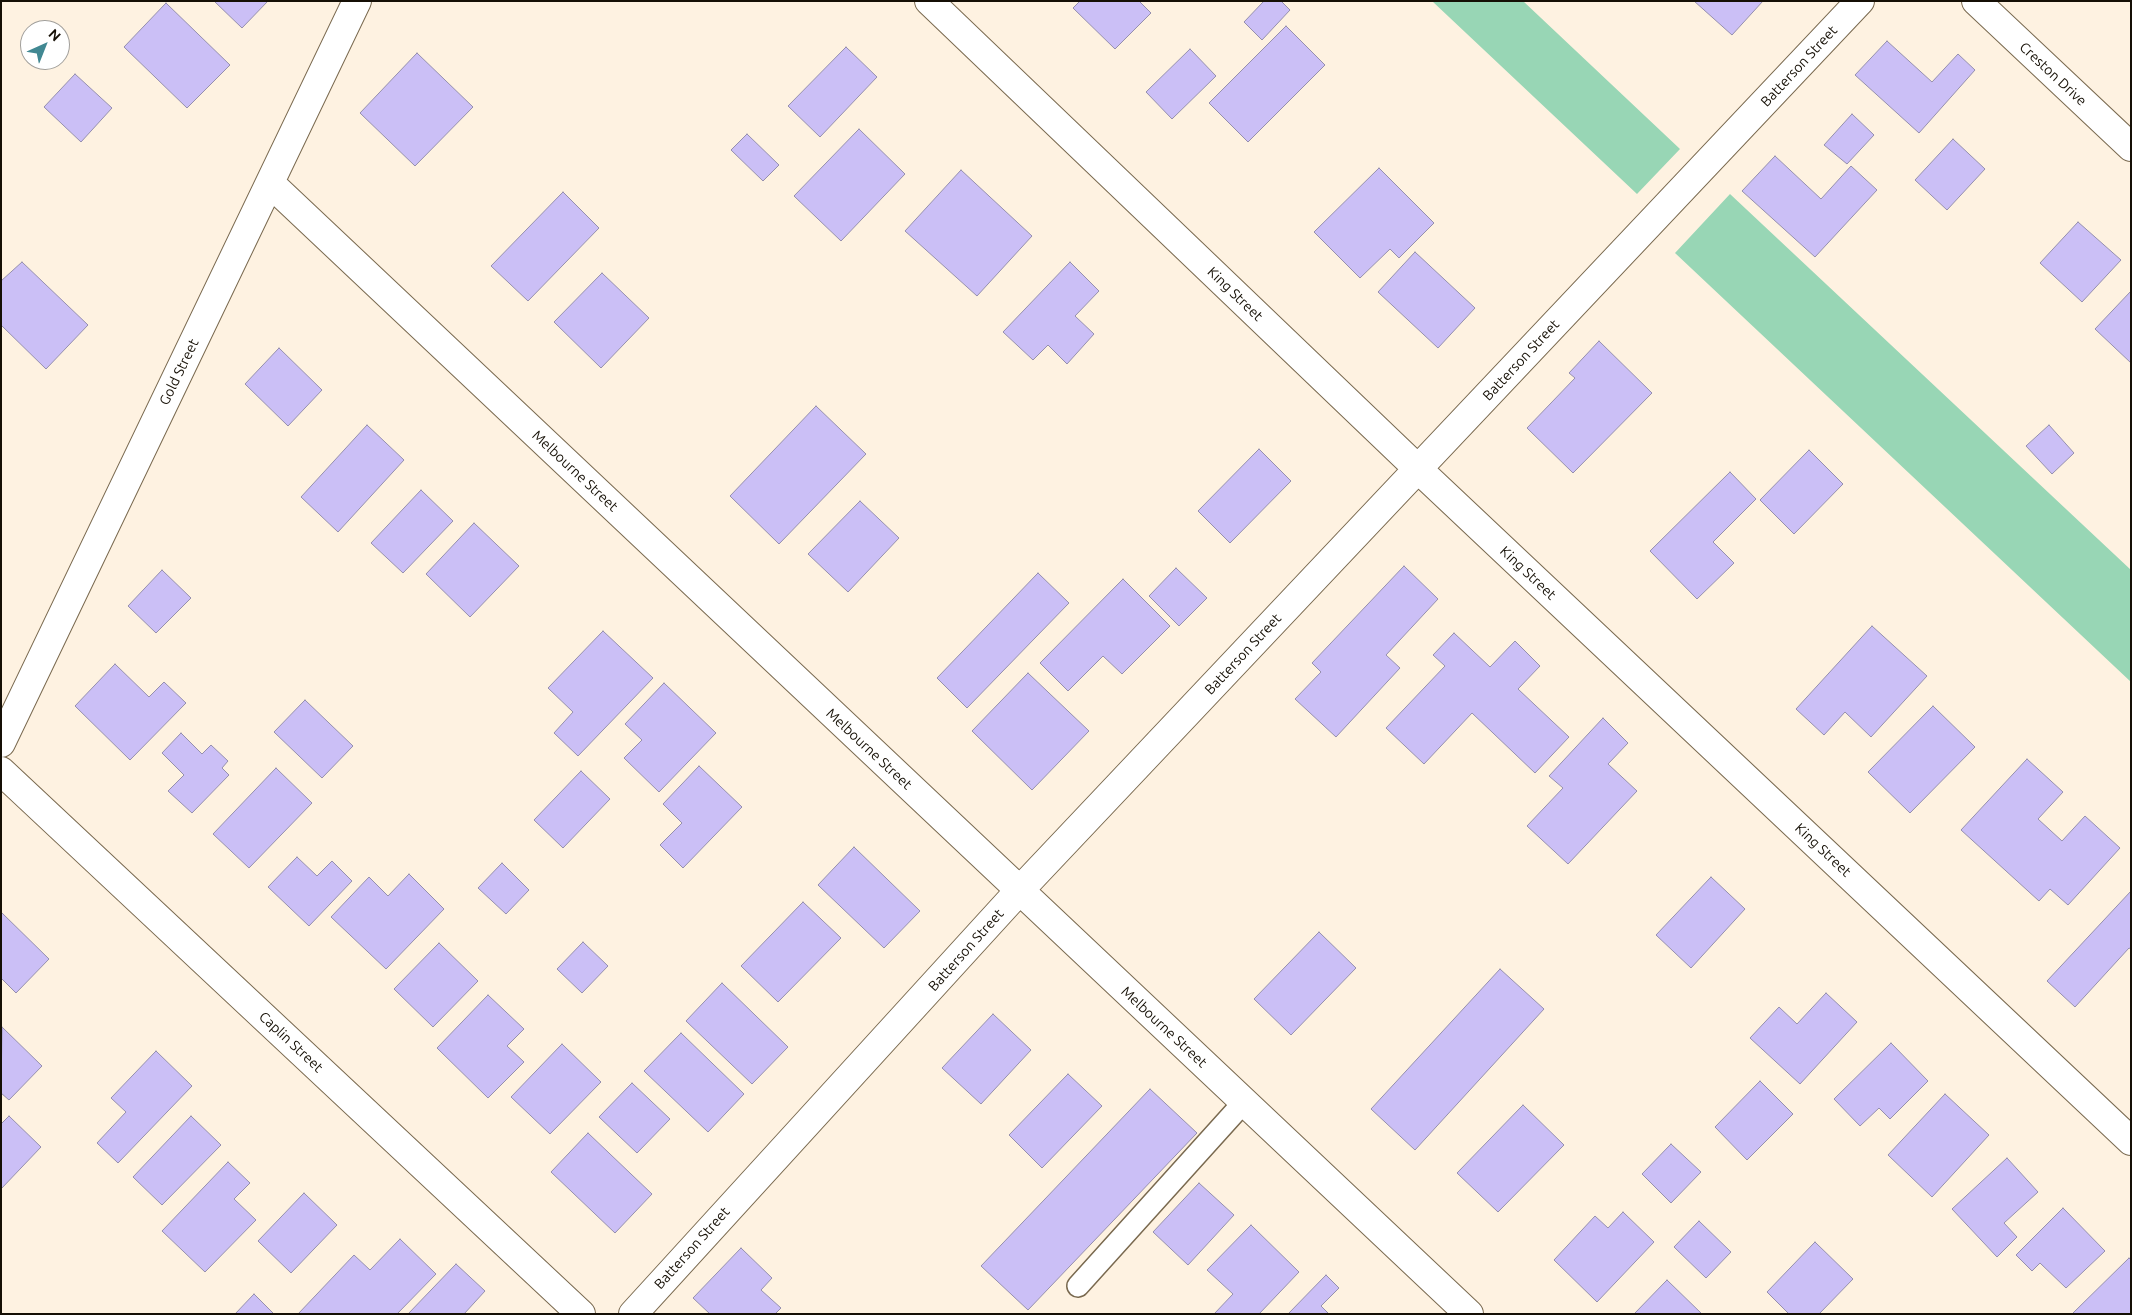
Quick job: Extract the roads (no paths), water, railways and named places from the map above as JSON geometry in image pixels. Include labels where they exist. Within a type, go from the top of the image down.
[{"type":"street","name":"Gold Street","points":[[1,743],[271,184],[357,1]]},
{"type":"street","name":"King Street","points":[[929,1],[1418,469],[2131,1141]]},
{"type":"street","name":"Batterson Street","points":[[633,1314],[1019,891],[1860,1]]},
{"type":"street","name":"Creston Drive","points":[[1976,1],[2131,147]]},
{"type":"street","name":"Melbourne Street","points":[[271,184],[1469,1314]]},
{"type":"street","name":"Caplin Street","points":[[1,771],[581,1314]]},
{"type":"lane","points":[[1078,1286],[1244,1102]]}]
